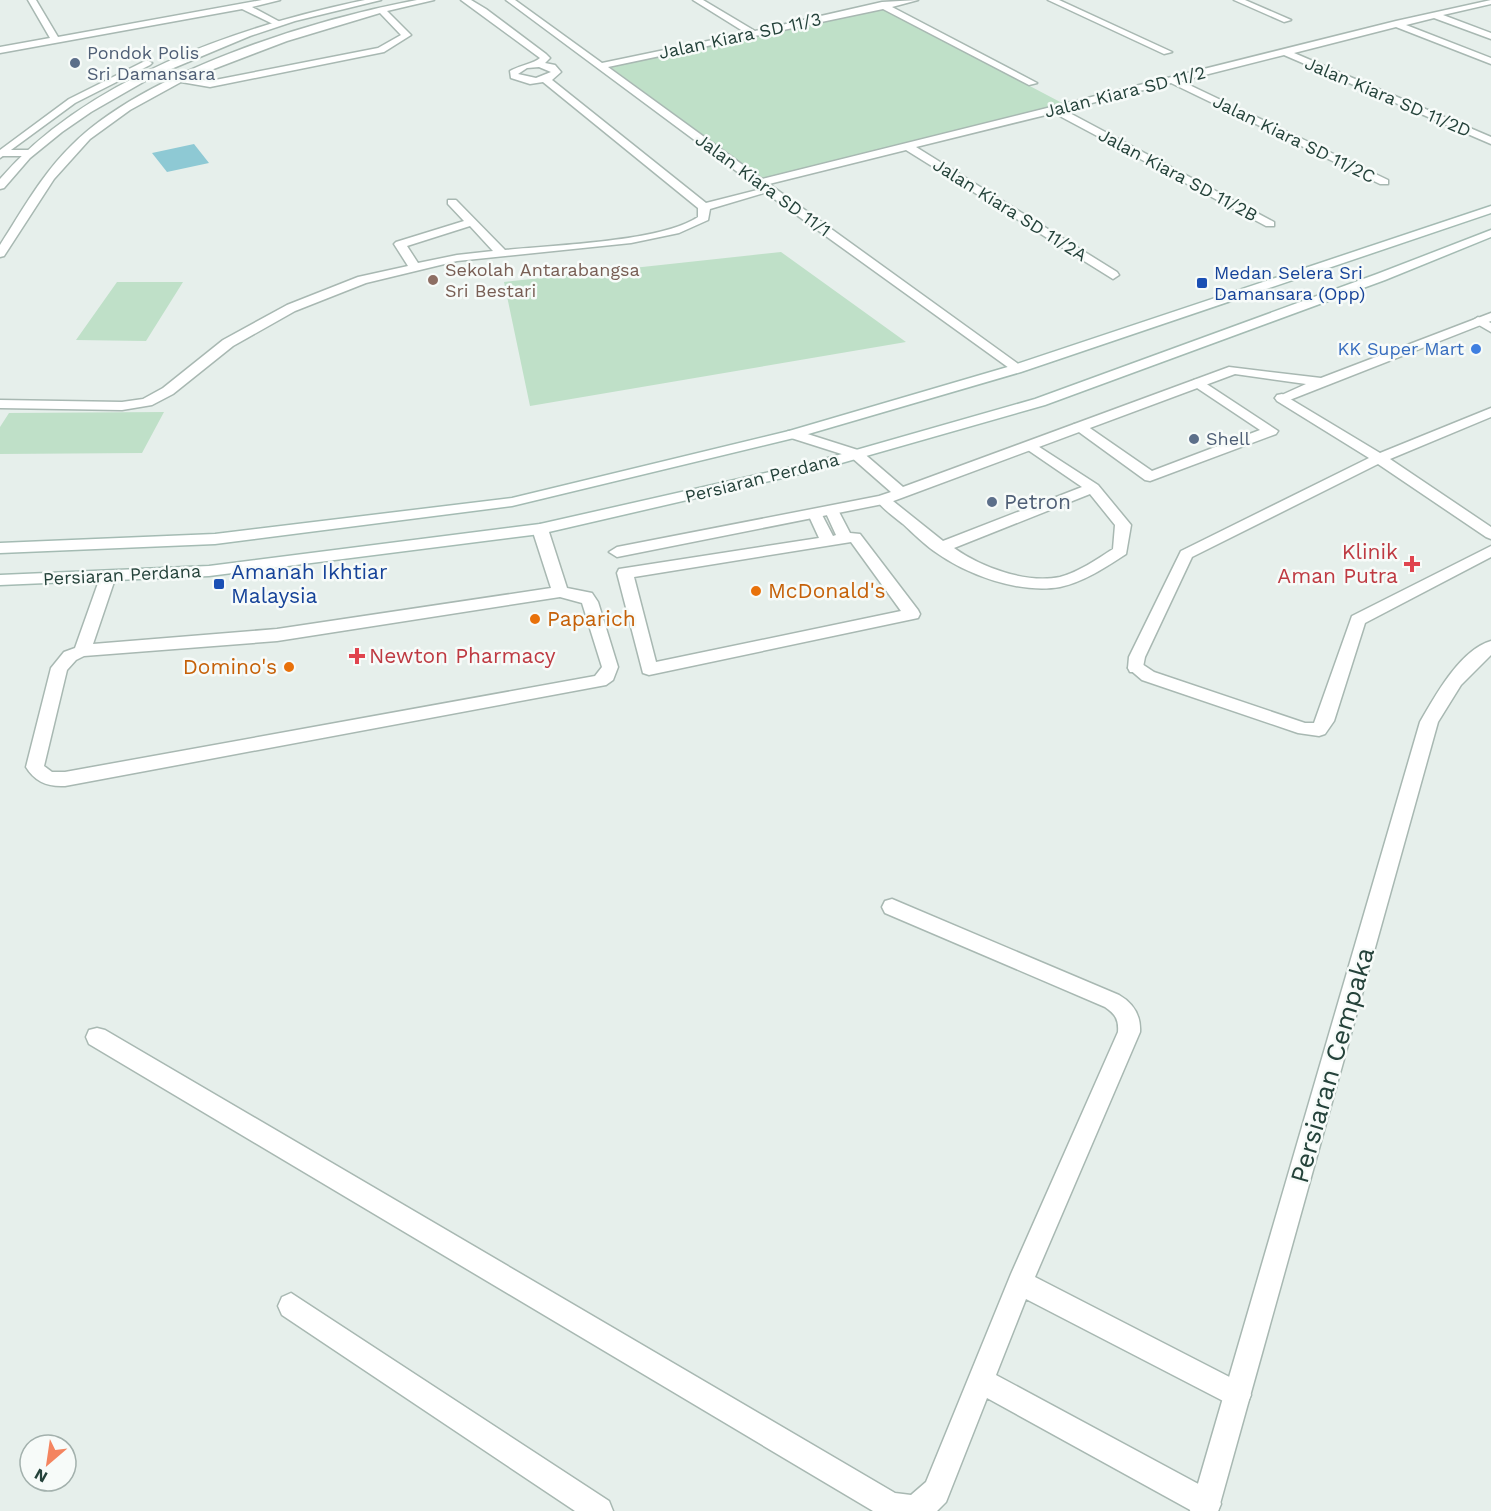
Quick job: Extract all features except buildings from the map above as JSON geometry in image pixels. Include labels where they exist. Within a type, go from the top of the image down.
[{"type":"street","points":[[32,0],[56,40]]},
{"type":"street","points":[[211,0],[220,10]]},
{"type":"street","points":[[0,50],[276,0]]},
{"type":"street","points":[[0,154],[72,101],[157,58],[268,18],[340,0]]},
{"type":"street","points":[[0,186],[29,153],[90,108],[158,70],[237,37],[278,23],[377,0]]},
{"type":"street","points":[[0,254],[62,163],[86,137],[136,104],[178,80],[266,45],[329,23],[430,0]]},
{"type":"street","points":[[465,0],[483,10],[545,58],[540,64]]},
{"type":"street","name":"Jalan Kiara SD 11/1","points":[[510,0],[1016,369]]},
{"type":"street","points":[[697,0],[754,34]]},
{"type":"street","points":[[873,0],[1032,83]]},
{"type":"street","name":"Jalan Kiara SD 11/3","points":[[600,66],[914,0]]},
{"type":"street","points":[[1052,0],[1167,52]]},
{"type":"street","points":[[1238,0],[1287,20]]},
{"type":"street","name":"Jalan Kiara SD 11/2","points":[[759,183],[1485,1]]},
{"type":"street","points":[[243,6],[278,23]]},
{"type":"street","points":[[178,80],[210,84],[381,50],[407,34],[381,10]]},
{"type":"street","points":[[1434,15],[1491,36]]},
{"type":"street","points":[[1396,24],[1491,61]]},
{"type":"street","points":[[237,37],[266,45]]},
{"type":"street","name":"Jalan Kiara SD 11/2D","points":[[1284,52],[1491,141]]},
{"type":"street","points":[[540,64],[555,69],[555,75],[545,79],[530,81],[514,76],[513,73],[519,68],[540,64]]},
{"type":"street","points":[[545,79],[704,207]]},
{"type":"street","name":"Jalan Kiara SD 11/2C","points":[[1172,80],[1384,182]]},
{"type":"street","name":"Jalan Kiara SD 11/2B","points":[[1054,109],[1270,224]]},
{"type":"street","name":"Jalan Kiara SD 11/2A","points":[[907,146],[1113,275]]},
{"type":"street","points":[[0,154],[29,153]]},
{"type":"street","points":[[704,207],[769,190]]},
{"type":"street","points":[[452,202],[501,252]]},
{"type":"street","points":[[0,404],[122,406],[147,402],[168,391],[228,343],[291,308],[362,280],[457,258],[631,240],[675,231],[704,218],[704,207]]},
{"type":"street","name":"Persiaran Perdana","points":[[0,548],[215,540],[512,502],[793,434],[1016,369],[1491,209]]},
{"type":"street","points":[[415,268],[400,244],[472,222]]},
{"type":"street","name":"Persiaran Perdana","points":[[0,580],[209,571],[540,529],[817,466],[1040,402],[1381,277],[1491,233]]},
{"type":"street","points":[[1491,328],[1485,319],[1282,398],[1379,458],[1491,534]]},
{"type":"street","points":[[625,573],[855,537],[912,614],[649,669],[625,573],[617,552],[883,500],[1234,370],[1320,382]]},
{"type":"street","points":[[1079,427],[1150,477],[1271,431],[1199,383]]},
{"type":"street","points":[[1491,412],[1379,458],[1186,554],[1137,657],[1136,668],[1148,676],[1259,714],[1304,729],[1319,730],[1325,721],[1358,620],[1491,551]]},
{"type":"street","points":[[793,434],[856,454],[901,493]]},
{"type":"street","points":[[883,500],[940,548],[981,572],[1022,582],[1060,582],[1093,569],[1120,552],[1123,525],[1093,488],[1030,445]]},
{"type":"street","points":[[940,548],[1093,488]]},
{"type":"street","points":[[832,511],[845,538]]},
{"type":"street","points":[[815,514],[828,541]]},
{"type":"street","points":[[540,529],[560,592]]},
{"type":"street","points":[[82,651],[108,576]]},
{"type":"street","points":[[560,592],[586,597],[590,602],[610,667],[607,676],[600,681],[50,780],[42,776],[35,767],[56,679],[59,668],[70,656],[82,651],[277,635],[560,592]]},
{"type":"street","name":"Persiaran Cempaka","points":[[1206,1509],[1429,722],[1450,686],[1478,655],[1491,647]]},
{"type":"street","points":[[97,1037],[891,1506],[909,1510],[925,1505],[936,1491],[1020,1282],[1129,1032],[1130,1021],[1124,1009],[1112,1001],[892,907]]},
{"type":"street","points":[[1020,1282],[1238,1395]]},
{"type":"street","points":[[291,1306],[599,1511]]},
{"type":"street","points":[[980,1380],[1206,1509]]},
{"type":"green space","points":[[884,9],[1064,104],[763,179],[609,66]]},
{"type":"green space","points":[[781,252],[906,342],[530,406],[504,282]]},
{"type":"green space","points":[[117,282],[183,282],[146,341],[76,340]]},
{"type":"green space","points":[[164,412],[142,453],[0,454],[0,427],[9,413]]},
{"type":"water","points":[[194,144],[209,163],[167,172],[152,153]]},
{"type":"place","name":"Pondok Polis Sri Damansara","points":[[75,63]]},
{"type":"place","name":"Sekolah Antarabangsa Sri Bestari","points":[[433,280]]},
{"type":"place","name":"Medan Selera Sri Damansara (Opp)","points":[[1202,283]]},
{"type":"place","name":"KK Super Mart","points":[[1476,349]]},
{"type":"place","name":"Shell","points":[[1194,439]]},
{"type":"place","name":"Petron","points":[[992,502]]},
{"type":"place","name":"Klinik Aman Putra","points":[[1412,564]]},
{"type":"place","name":"Amanah Ikhtiar Malaysia","points":[[219,584]]},
{"type":"place","name":"McDonald's","points":[[756,591]]},
{"type":"place","name":"Paparich","points":[[535,619]]},
{"type":"place","name":"Newton Pharmacy","points":[[357,656]]},
{"type":"place","name":"Domino's","points":[[289,667]]}]
